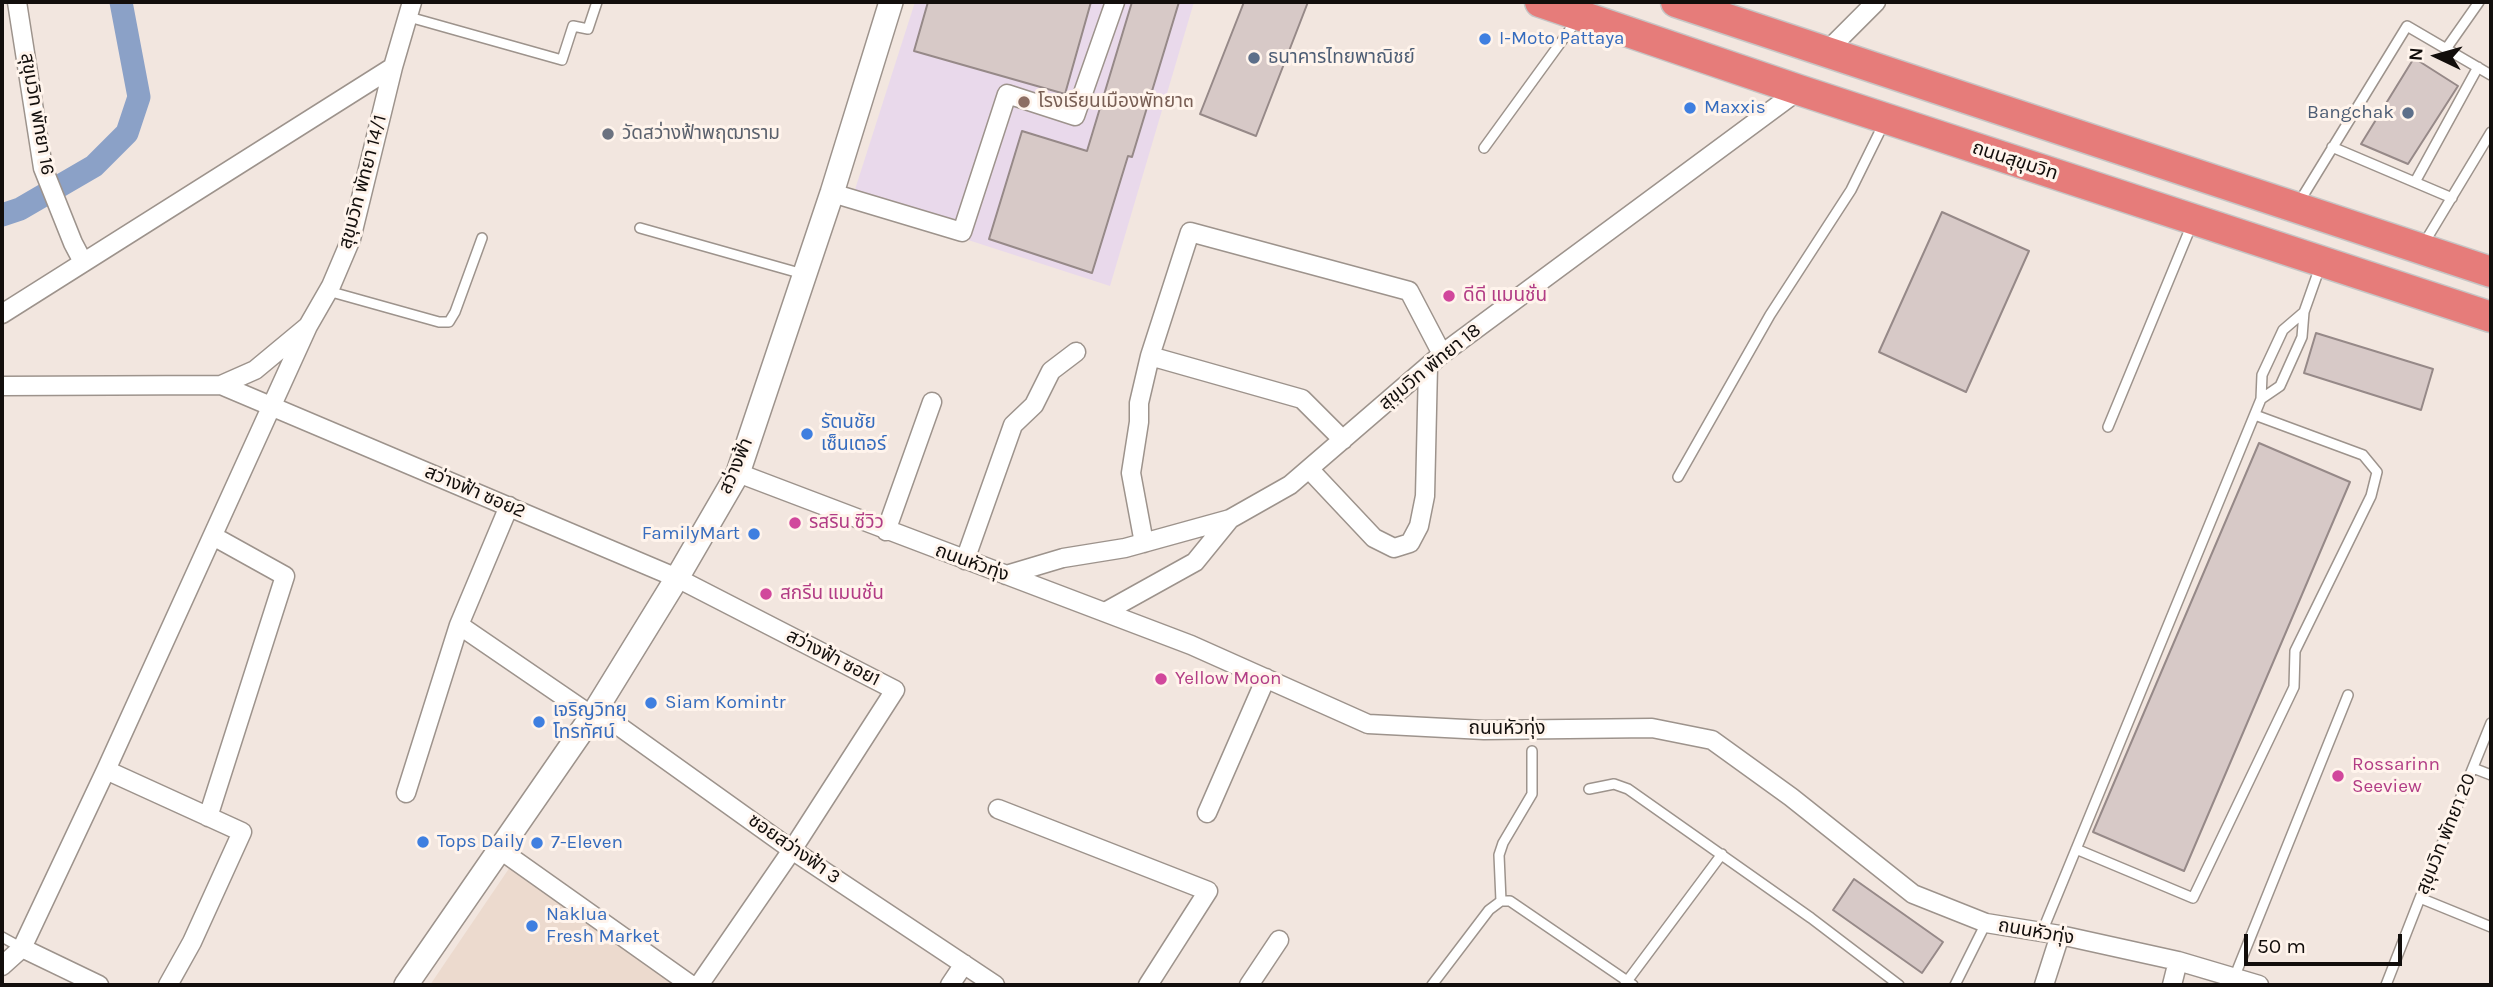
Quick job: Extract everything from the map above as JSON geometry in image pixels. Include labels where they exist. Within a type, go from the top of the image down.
[{"type":"highway","name":"ถนนสุขุมวิท","points":[[1540,2],[2491,317]]},
{"type":"highway","points":[[1691,4],[1826,52],[2491,272]]},
{"type":"street","name":"สุขุมวิท พัทยา 16","points":[[17,2],[43,168],[83,262]]},
{"type":"street","name":"สว่างฟ้า","points":[[406,985],[593,712],[677,578],[738,473],[832,192],[891,2]]},
{"type":"street","points":[[832,192],[962,232],[1007,94],[1074,116],[1115,2]]},
{"type":"street","points":[[1826,52],[1876,2]]},
{"type":"street","name":"สุขุมวิท พัทยา 14/1","points":[[2,386],[221,385],[255,370],[308,326],[328,291],[351,239],[393,67],[411,9]]},
{"type":"street","points":[[2,314],[393,67]]},
{"type":"street","name":"สุขุมวิท พัทยา 18","points":[[1006,575],[1063,558],[1144,543],[1230,519],[1290,485],[1442,354],[1799,90]]},
{"type":"street","points":[[346,96],[358,96],[368,100],[376,109],[380,121]]},
{"type":"street","points":[[1144,543],[1132,473],[1139,403],[1150,356],[1190,232],[1409,291],[1442,354]]},
{"type":"street","points":[[2,966],[22,948],[308,326]]},
{"type":"street","points":[[965,560],[1013,425],[1034,405],[1051,371],[1076,352]]},
{"type":"street","points":[[1150,356],[1303,399],[1343,440]]},
{"type":"street","points":[[1308,469],[1374,538],[1394,548],[1410,542],[1419,526],[1425,496],[1428,366]]},
{"type":"street","name":"สว่างฟ้า ซอย2","points":[[221,385],[677,578]]},
{"type":"street","points":[[886,531],[932,402]]},
{"type":"street","name":"ถนนหัวทุ่ง","points":[[738,473],[1105,612],[1368,723],[1484,730],[1651,728],[1712,740],[1791,797],[1913,894],[1986,923],[2060,935],[2178,961],[2259,985]]},
{"type":"street","points":[[406,793],[459,625],[509,506]]},
{"type":"street","name":"สุขุมวิท พัทยา 18","points":[[1105,612],[1195,562],[1230,519]]},
{"type":"street","points":[[208,817],[285,576],[213,536]]},
{"type":"street","name":"สว่างฟ้า ซอย1","points":[[677,578],[895,690],[792,849]]},
{"type":"street","name":"ซอยสว่างฟ้า 3","points":[[459,625],[593,712],[995,985]]},
{"type":"street","points":[[1207,813],[1265,678]]},
{"type":"street","points":[[106,770],[242,832],[192,942],[168,985]]},
{"type":"street","points":[[998,809],[1208,891],[1148,985]]},
{"type":"street","points":[[499,849],[691,985]]},
{"type":"street","points":[[699,985],[792,849]]},
{"type":"street","points":[[2044,985],[2060,935]]},
{"type":"street","points":[[1248,985],[1279,940]]},
{"type":"street","points":[[22,948],[99,985]]},
{"type":"street","points":[[2172,985],[2178,961]]},
{"type":"street","points":[[950,985],[964,964]]},
{"type":"lane","points":[[411,9],[562,60],[573,26],[588,29],[597,2]]},
{"type":"lane","points":[[2446,49],[2479,2]]},
{"type":"lane","points":[[1484,148],[1580,16]]},
{"type":"lane","points":[[2295,208],[2407,26],[2491,75]]},
{"type":"lane","points":[[2415,182],[2478,67]]},
{"type":"lane","points":[[1678,477],[1770,315],[1851,190],[1887,118]]},
{"type":"lane","points":[[2421,248],[2491,132]]},
{"type":"lane","points":[[2332,148],[2452,198]]},
{"type":"lane","points":[[2108,427],[2194,219]]},
{"type":"lane","points":[[639,228],[804,275]]},
{"type":"lane","points":[[328,291],[449,323],[482,238]]},
{"type":"lane","points":[[2261,399],[2280,386],[2302,337],[2305,312],[2321,262]]},
{"type":"lane","points":[[2042,932],[2255,415],[2261,399],[2262,375],[2283,330],[2305,312]]},
{"type":"lane","points":[[2076,849],[2193,898],[2294,687],[2295,651],[2371,496],[2377,472],[2363,455],[2255,415]]},
{"type":"lane","points":[[2234,978],[2348,695]]},
{"type":"lane","name":"สุขุมวิท พัทยา 20","points":[[2386,985],[2491,723]]},
{"type":"lane","points":[[1501,901],[1499,855],[1503,843],[1532,794],[1532,751]]},
{"type":"lane","points":[[2473,768],[2491,775]]},
{"type":"lane","points":[[1589,789],[1620,785],[1722,854],[1893,983]]},
{"type":"lane","points":[[1432,985],[1489,910],[1501,901],[1510,901],[1520,906],[1628,984],[1722,854]]},
{"type":"lane","points":[[2420,898],[2491,927]]},
{"type":"lane","points":[[1955,985],[1986,923]]},
{"type":"lane","points":[[2,937],[22,948]]},
{"type":"shaded area","name":"โรงเรียนเมืองพัทยา๓","points":[[915,2],[1194,2],[1110,286],[851,202]]},
{"type":"shaded area","name":"Naklua Fresh Market","points":[[510,867],[676,985],[430,985]]},
{"type":"building","points":[[928,2],[1091,2],[1065,94],[914,51]]},
{"type":"building","points":[[1132,2],[1179,2],[1132,157],[1128,156],[1092,273],[989,239],[1022,131],[1087,151]]},
{"type":"building","name":"ธนาคารไทยพาณิชย์","points":[[1244,2],[1308,2],[1256,136],[1200,114]]},
{"type":"building","points":[[2414,58],[2458,86],[2408,164],[2361,144]]},
{"type":"building","points":[[1942,212],[2029,251],[1966,392],[1879,352]]},
{"type":"building","points":[[2316,333],[2433,369],[2421,410],[2304,373]]},
{"type":"building","points":[[2259,443],[2350,482],[2184,871],[2093,832]]},
{"type":"building","points":[[1854,879],[1943,942],[1922,973],[1833,910]]},
{"type":"waterway","points":[[2,215],[20,209],[94,166],[127,133],[139,97],[121,2]]},
{"type":"place","name":"I-Moto Pattaya","points":[[1485,39]]},
{"type":"place","name":"ธนาคารไทยพาณิชย์","points":[[1254,58]]},
{"type":"place","name":"โรงเรียนเมืองพัทยา๓","points":[[1024,102]]},
{"type":"place","name":"Maxxis","points":[[1690,108]]},
{"type":"place","name":"Bangchak","points":[[2408,113]]},
{"type":"place","name":"วัดสว่างฟ้าพฤฒาราม","points":[[608,134]]},
{"type":"place","name":"ดีดี แมนชั่น","points":[[1449,296]]},
{"type":"place","name":"รัตนชัย เซ็นเตอร์","points":[[807,434]]},
{"type":"place","name":"รสริน ซีวิว","points":[[795,523]]},
{"type":"place","name":"FamilyMart","points":[[754,534]]},
{"type":"place","name":"สกรีน แมนชั่น","points":[[766,594]]},
{"type":"place","name":"Yellow Moon","points":[[1161,679]]},
{"type":"place","name":"Siam Komintr","points":[[651,703]]},
{"type":"place","name":"เจริญวิทยุ โทรทัศน์","points":[[539,722]]},
{"type":"place","name":"Rossarinn Seeview","points":[[2338,776]]},
{"type":"place","name":"Tops Daily","points":[[423,842]]},
{"type":"place","name":"7-Eleven","points":[[537,843]]},
{"type":"place","name":"Naklua Fresh Market","points":[[532,926]]}]
